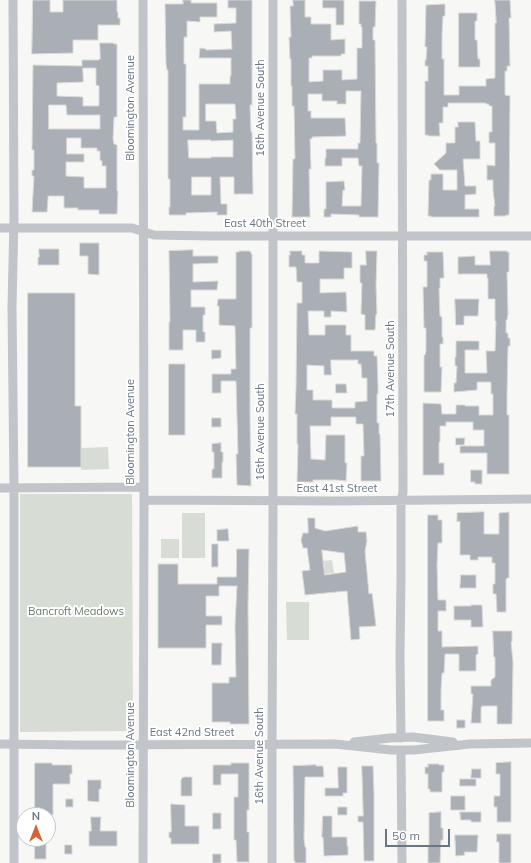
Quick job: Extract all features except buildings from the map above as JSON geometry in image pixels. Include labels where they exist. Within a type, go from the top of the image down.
[{"type":"street","points":[[13,0],[14,228],[12,307],[14,488],[14,863]]},
{"type":"street","name":"Bloomington Avenue","points":[[143,0],[143,863]]},
{"type":"street","name":"16th Avenue South","points":[[272,863],[273,0]]},
{"type":"street","name":"17th Avenue South","points":[[401,738],[400,656],[403,236],[402,0]]},
{"type":"street","name":"East 40th Street","points":[[0,228],[132,228],[154,235],[531,236]]},
{"type":"street","points":[[0,488],[144,487]]},
{"type":"street","name":"East 41st Street","points":[[144,500],[531,500]]},
{"type":"street","name":"East 42nd Street","points":[[0,744],[335,744],[413,737],[470,744]]},
{"type":"street","name":"East 42nd Street","points":[[335,744],[391,750],[414,750],[470,744],[531,743]]},
{"type":"street","points":[[401,750],[402,863]]},
{"type":"green space","points":[[108,447],[109,469],[81,470],[81,448]]},
{"type":"green space","name":"Bancroft Meadows","points":[[20,494],[132,494],[133,731],[20,732]]},
{"type":"green space","points":[[182,513],[205,513],[205,558],[182,558]]},
{"type":"green space","points":[[161,539],[179,539],[179,558],[161,558]]},
{"type":"green space","points":[[332,560],[334,573],[325,574],[324,561]]},
{"type":"green space","points":[[286,602],[309,602],[309,640],[287,640]]}]
